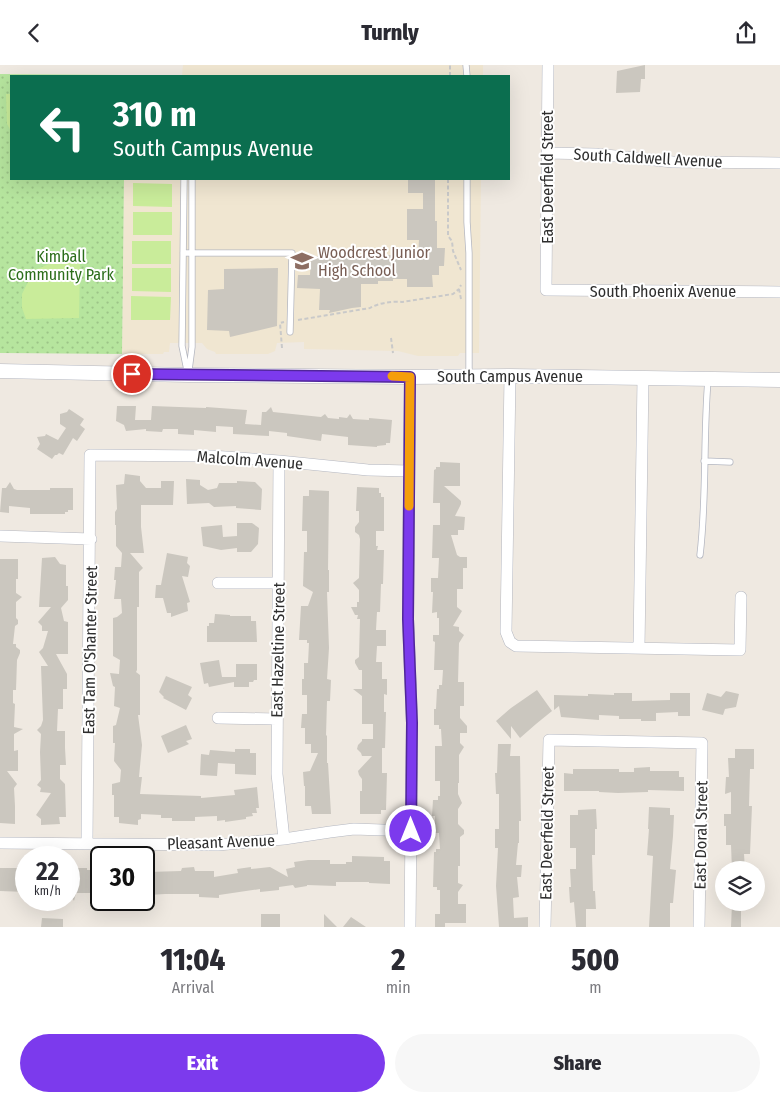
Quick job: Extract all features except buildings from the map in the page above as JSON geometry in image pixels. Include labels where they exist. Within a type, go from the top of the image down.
[{"type":"street","name":"East Deerfield Street","points":[[546,290],[548,65]]},
{"type":"street","name":"South Caldwell Avenue","points":[[547,153],[596,154],[673,162],[780,163]]},
{"type":"street","name":"South Phoenix Avenue","points":[[546,290],[780,292]]},
{"type":"street","name":"South Campus Avenue","points":[[0,371],[188,375],[780,379]]},
{"type":"street","points":[[510,376],[506,632],[510,642],[516,646],[740,650],[741,597]]},
{"type":"street","points":[[410,377],[408,619],[412,723],[410,927]]},
{"type":"street","points":[[639,649],[643,377]]},
{"type":"street","name":"Malcolm Avenue","points":[[90,455],[212,456],[368,470],[409,471]]},
{"type":"street","name":"East Tam O'Shanter Street","points":[[88,844],[90,455]]},
{"type":"street","name":"East Hazeltine Street","points":[[280,461],[277,774],[284,839]]},
{"type":"street","points":[[0,536],[91,539]]},
{"type":"street","points":[[218,583],[279,583]]},
{"type":"street","points":[[218,718],[277,719]]},
{"type":"street","name":"East Deerfield Street","points":[[545,927],[549,740]]},
{"type":"street","name":"East Doral Street","points":[[549,740],[702,743],[700,927]]},
{"type":"street","name":"Pleasant Avenue","points":[[0,843],[218,845],[284,839],[354,829],[411,831]]},
{"type":"lane","points":[[184,180],[182,346],[188,375]]},
{"type":"lane","points":[[188,375],[192,347],[192,180]]},
{"type":"lane","points":[[467,180],[470,272],[469,376]]},
{"type":"lane","points":[[183,253],[292,253],[290,332]]},
{"type":"lane","points":[[700,555],[703,532],[705,413],[708,378]]},
{"type":"lane","points":[[704,461],[730,462]]},
{"type":"path","points":[[448,180],[448,236],[452,241],[453,251],[462,271]]},
{"type":"path","points":[[461,302],[459,289],[462,281]]},
{"type":"path","points":[[282,348],[280,323],[370,308],[373,305],[453,294],[459,289]]},
{"type":"path","points":[[391,338],[393,353]]},
{"type":"shaded area","points":[[183,65],[483,65],[483,75],[182,75]]},
{"type":"shaded area","name":"Woodcrest Junior High School","points":[[124,180],[481,180],[479,353],[460,353],[458,356],[418,356],[398,351],[304,349],[304,342],[277,343],[275,351],[268,354],[216,354],[207,349],[202,343],[170,343],[169,352],[164,352],[163,354],[122,354]]},
{"type":"green space","name":"Kimball Community Park","points":[[0,74],[124,75],[10,75],[10,180],[124,180],[122,354],[0,353]]},
{"type":"green space","points":[[6,94],[10,94],[10,129],[7,124]]},
{"type":"green space","points":[[133,183],[172,184],[172,207],[133,206]]},
{"type":"green space","points":[[133,212],[172,212],[172,235],[133,235]]},
{"type":"green space","points":[[132,241],[171,241],[171,264],[132,264]]},
{"type":"green space","points":[[69,262],[80,264],[79,318],[26,319],[22,308],[22,294],[35,270],[51,263]]},
{"type":"green space","points":[[132,268],[171,268],[171,292],[132,291]]},
{"type":"green space","points":[[131,296],[171,297],[170,320],[131,320]]},
{"type":"slow traffic","points":[[392,376],[410,377],[409,506]]},
{"type":"place","name":"Woodcrest Junior High School","points":[[302,261]]},
{"type":"route","points":[[132,374],[410,377],[408,619],[412,723],[411,831]]}]
